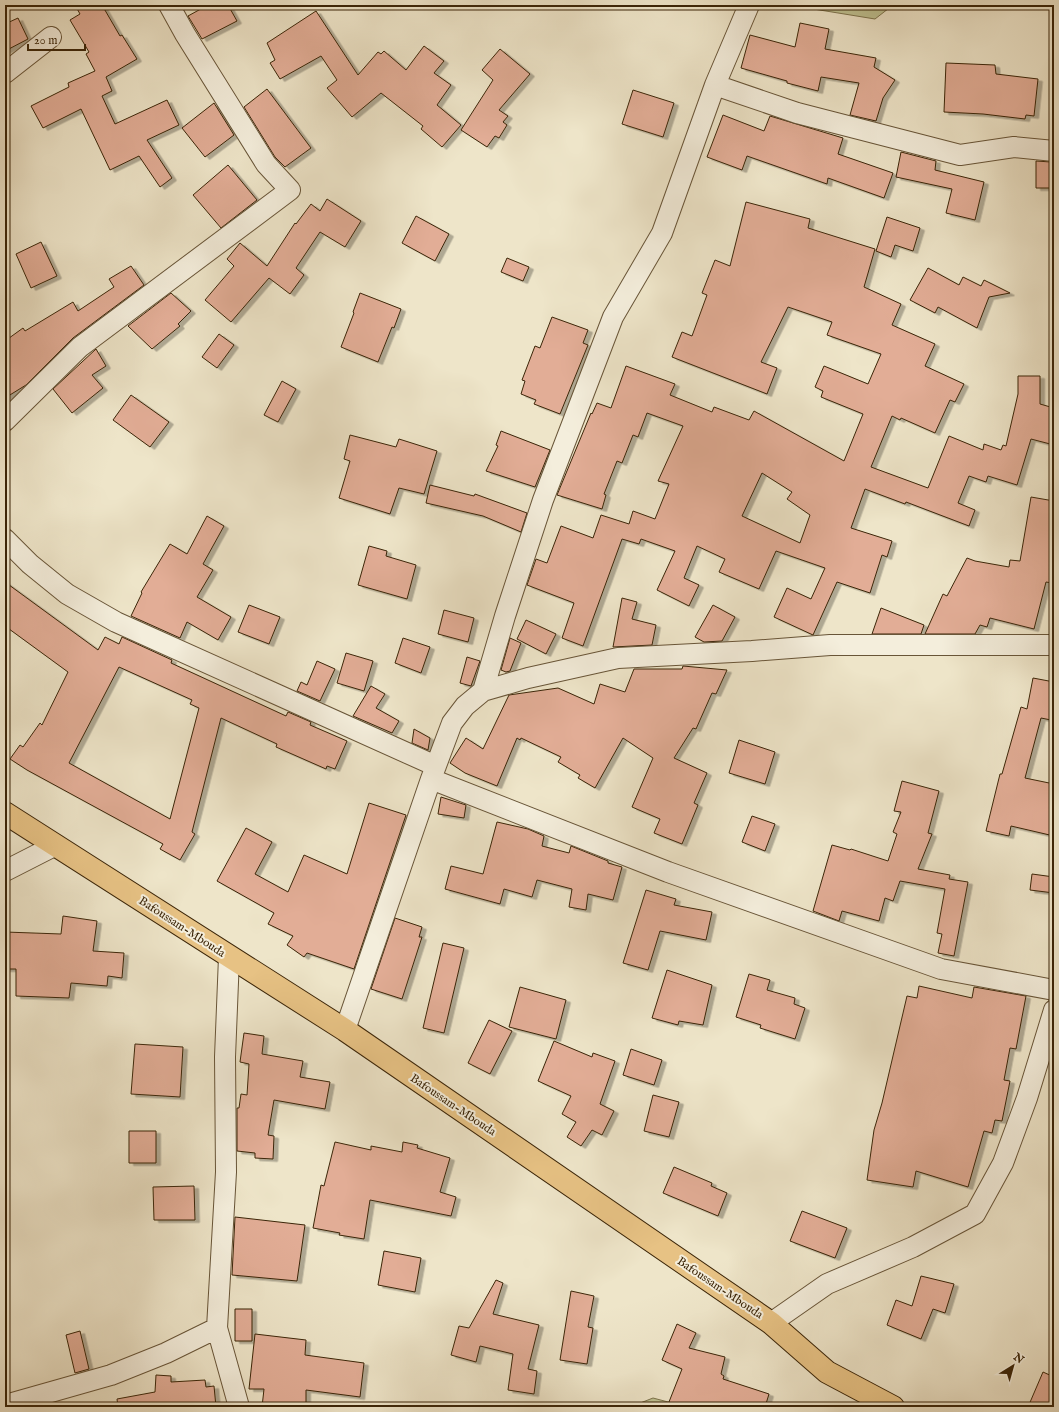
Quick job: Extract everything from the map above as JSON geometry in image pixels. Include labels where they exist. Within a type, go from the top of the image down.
[{"type":"highway","name":"Bafoussam-Mbouda","points":[[5,812],[345,1030],[771,1322],[827,1372],[893,1407]]},
{"type":"street","points":[[5,421],[80,347],[290,190],[266,164],[185,34],[169,5]]},
{"type":"street","points":[[483,691],[505,616],[543,500],[613,318],[662,233],[715,86],[749,5]]},
{"type":"street","points":[[5,73],[51,37]]},
{"type":"street","points":[[715,86],[797,113],[960,155],[1014,147],[1054,151]]},
{"type":"street","points":[[5,539],[30,564],[67,594],[116,622],[434,773],[668,872],[941,968],[1052,986]]},
{"type":"street","points":[[345,1030],[452,724],[465,706],[483,691],[528,678],[618,658],[752,652],[830,645],[1054,645]]},
{"type":"street","points":[[5,871],[56,845]]},
{"type":"street","points":[[229,957],[225,1057],[226,1172],[216,1328],[239,1407]]},
{"type":"street","points":[[771,1322],[827,1284],[913,1247],[975,1214],[1003,1163],[1027,1098],[1054,1010]]},
{"type":"street","points":[[5,1405],[111,1375],[166,1352],[216,1328]]},
{"type":"green space","points":[[789,5],[893,5],[875,19]]},
{"type":"green space","points":[[653,1398],[687,1407],[630,1407]]},
{"type":"building","points":[[75,5],[102,5],[120,36],[122,35],[137,59],[106,77],[112,91],[102,96],[115,124],[167,100],[179,125],[147,140],[172,178],[160,187],[139,156],[110,170],[81,109],[43,128],[31,106],[69,87],[68,83],[95,71],[86,54],[89,52],[70,20],[80,14]]},
{"type":"building","points":[[208,5],[228,5],[237,21],[202,39],[188,16]]},
{"type":"building","points":[[316,11],[358,75],[378,52],[381,54],[384,51],[406,70],[424,46],[444,61],[434,73],[451,85],[437,105],[461,125],[442,147],[421,129],[423,126],[381,93],[352,117],[327,88],[337,80],[321,56],[280,79],[270,63],[275,60],[267,43]]},
{"type":"building","points":[[18,18],[28,39],[5,51],[5,24]]},
{"type":"building","points":[[800,23],[829,29],[825,49],[876,58],[874,67],[895,80],[883,98],[876,121],[850,115],[859,83],[821,77],[818,91],[787,83],[787,81],[741,68],[750,35],[795,47]]},
{"type":"building","points":[[500,49],[530,74],[499,110],[508,116],[503,122],[507,125],[499,138],[495,136],[487,147],[461,130],[493,80],[482,70]]},
{"type":"building","points":[[946,63],[995,65],[996,74],[1038,79],[1034,116],[1026,115],[1025,119],[983,114],[944,112]]},
{"type":"building","points":[[267,89],[311,148],[285,167],[275,157],[244,107]]},
{"type":"building","points":[[633,90],[674,103],[663,137],[622,124]]},
{"type":"building","points":[[214,103],[234,135],[205,157],[182,128]]},
{"type":"building","points":[[723,115],[764,131],[770,116],[843,138],[838,154],[893,173],[884,198],[828,178],[827,184],[747,156],[742,170],[707,157]]},
{"type":"building","points":[[901,152],[936,161],[935,170],[984,182],[975,220],[946,213],[952,189],[896,177]]},
{"type":"building","points":[[1036,161],[1051,162],[1052,188],[1036,188]]},
{"type":"building","points":[[228,165],[257,200],[221,228],[193,195]]},
{"type":"building","points":[[327,199],[361,221],[345,247],[320,232],[296,268],[304,275],[290,294],[269,278],[231,322],[205,300],[234,266],[227,259],[240,243],[267,266],[295,223],[296,224],[311,204],[320,211]]},
{"type":"building","points":[[746,202],[810,219],[808,228],[875,249],[864,287],[901,304],[892,325],[935,344],[925,366],[964,384],[955,402],[950,400],[935,433],[901,418],[900,420],[892,416],[871,467],[928,488],[949,436],[983,450],[984,444],[1001,450],[1003,445],[1006,446],[1018,394],[1018,376],[1040,376],[1040,404],[1054,408],[1054,445],[1031,439],[1017,485],[988,476],[986,482],[969,476],[958,503],[975,510],[969,526],[906,502],[905,504],[865,489],[851,528],[892,541],[887,557],[882,555],[870,593],[837,582],[813,635],[774,617],[787,588],[811,599],[825,568],[776,551],[759,589],[719,572],[725,559],[697,546],[684,578],[699,585],[689,606],[657,590],[675,551],[641,539],[639,544],[622,539],[583,646],[562,638],[574,603],[527,585],[536,559],[547,563],[561,526],[593,538],[601,515],[629,524],[633,511],[655,519],[669,484],[658,481],[683,426],[647,413],[638,437],[633,435],[622,463],[617,461],[604,494],[606,495],[602,509],[557,495],[591,413],[592,414],[597,403],[611,408],[626,366],[675,384],[670,395],[712,412],[714,407],[749,420],[754,411],[844,461],[863,414],[821,397],[823,391],[815,387],[824,366],[868,384],[881,354],[827,335],[832,322],[788,307],[761,362],[777,368],[767,394],[672,357],[682,332],[692,336],[707,295],[702,293],[715,260],[730,266]],"holes":[[[762,473],[792,492],[787,499],[810,515],[800,543],[742,516]]]},
{"type":"building","points":[[416,216],[449,234],[435,261],[402,243]]},
{"type":"building","points":[[887,217],[920,228],[913,251],[895,245],[891,257],[876,251]]},
{"type":"building","points":[[41,242],[57,276],[31,288],[16,254]]},
{"type":"building","points":[[507,258],[529,267],[523,281],[501,272]]},
{"type":"building","points":[[131,266],[144,285],[73,338],[26,385],[5,398],[5,341],[23,328],[25,331],[73,302],[78,311],[114,287],[109,279]]},
{"type":"building","points":[[928,268],[959,285],[963,277],[981,286],[984,280],[1010,293],[989,297],[977,328],[938,307],[935,313],[910,300]]},
{"type":"building","points":[[171,293],[191,311],[178,324],[180,326],[152,349],[128,326]]},
{"type":"building","points":[[360,293],[401,309],[378,362],[341,347]]},
{"type":"building","points":[[552,317],[588,330],[583,343],[588,345],[560,414],[534,404],[536,400],[521,394],[525,381],[522,380],[535,346],[540,348]]},
{"type":"building","points":[[219,334],[234,345],[217,368],[202,357]]},
{"type":"building","points":[[96,349],[106,366],[92,375],[103,388],[72,413],[53,389]]},
{"type":"building","points":[[282,381],[296,389],[278,422],[264,415]]},
{"type":"building","points":[[131,395],[169,422],[150,447],[113,420]]},
{"type":"building","points":[[501,431],[550,450],[535,487],[486,471],[498,446],[496,445]]},
{"type":"building","points":[[350,435],[396,447],[399,439],[437,451],[424,494],[399,488],[390,514],[339,498],[350,461],[344,459]]},
{"type":"building","points":[[430,485],[474,496],[475,494],[527,513],[521,532],[483,516],[426,503]]},
{"type":"building","points":[[1031,497],[1054,501],[1054,570],[1052,583],[1046,582],[1034,629],[990,618],[987,627],[980,625],[975,634],[925,634],[943,594],[947,596],[967,558],[975,561],[1009,567],[1010,560],[1020,561]]},
{"type":"building","points":[[207,516],[224,526],[203,564],[213,570],[197,597],[231,617],[218,640],[187,622],[180,638],[131,616],[142,593],[141,592],[170,544],[187,554]]},
{"type":"building","points":[[369,546],[387,551],[386,556],[416,565],[407,599],[358,585]]},
{"type":"building","points":[[5,582],[98,650],[105,637],[119,644],[122,637],[172,660],[171,663],[286,716],[288,712],[311,722],[310,725],[347,741],[335,769],[327,766],[326,769],[276,747],[277,744],[221,718],[192,832],[195,834],[180,860],[160,849],[163,844],[27,770],[10,759],[20,745],[23,747],[40,723],[42,725],[68,672],[5,626]],"holes":[[[119,667],[192,700],[190,704],[199,708],[170,819],[69,763]]]},
{"type":"building","points":[[622,598],[637,602],[632,619],[656,625],[652,645],[613,647]]},
{"type":"building","points":[[249,605],[280,617],[269,644],[238,632]]},
{"type":"building","points":[[713,605],[735,617],[722,641],[704,642],[695,637]]},
{"type":"building","points":[[881,608],[924,625],[921,634],[872,634]]},
{"type":"building","points":[[444,610],[474,618],[468,642],[438,634]]},
{"type":"building","points":[[526,620],[556,634],[546,654],[517,639]]},
{"type":"building","points":[[403,638],[430,647],[421,673],[395,663]]},
{"type":"building","points":[[510,638],[521,643],[510,671],[506,672],[501,670]]},
{"type":"building","points":[[346,653],[373,661],[364,691],[337,683]]},
{"type":"building","points":[[467,657],[480,661],[471,686],[460,683]]},
{"type":"building","points":[[317,661],[335,669],[320,701],[297,691],[301,682],[307,685]]},
{"type":"building","points":[[683,666],[727,670],[716,694],[712,693],[696,729],[693,728],[674,758],[707,773],[694,803],[698,805],[682,844],[654,833],[660,819],[632,807],[653,758],[623,738],[595,788],[578,778],[580,775],[558,762],[561,757],[521,738],[520,740],[517,738],[497,786],[465,773],[450,763],[466,738],[483,749],[509,695],[558,688],[594,704],[600,684],[625,692],[634,669],[682,669]]},
{"type":"building","points":[[1033,678],[1054,682],[1054,706],[1051,720],[1041,718],[1025,778],[1054,784],[1054,836],[1011,826],[1009,836],[986,831],[1000,774],[1002,774],[1021,707],[1027,709]]},
{"type":"building","points":[[371,686],[385,694],[376,708],[399,721],[392,733],[353,716]]},
{"type":"building","points":[[414,729],[430,738],[428,750],[412,743]]},
{"type":"building","points":[[739,740],[775,752],[765,784],[729,773]]},
{"type":"building","points":[[902,781],[939,791],[928,833],[932,834],[918,869],[950,875],[949,879],[968,882],[954,956],[938,953],[942,934],[937,933],[945,889],[900,881],[893,901],[885,898],[879,921],[842,911],[839,921],[813,911],[832,845],[851,849],[888,861],[897,834],[893,832],[901,812],[894,811]]},
{"type":"building","points":[[441,797],[466,805],[464,818],[438,814]]},
{"type":"building","points":[[369,803],[406,815],[354,969],[307,953],[304,957],[287,945],[293,936],[268,924],[274,913],[217,881],[246,828],[272,842],[255,874],[288,892],[304,855],[347,874]]},
{"type":"building","points":[[752,816],[775,824],[765,851],[742,842]]},
{"type":"building","points":[[497,822],[528,829],[544,836],[542,846],[569,853],[571,846],[608,861],[608,863],[622,867],[613,900],[588,894],[586,910],[569,907],[572,889],[537,880],[532,897],[504,889],[500,904],[445,889],[451,866],[483,874]]},
{"type":"building","points":[[1032,874],[1054,877],[1054,893],[1030,890]]},
{"type":"building","points":[[646,890],[676,899],[674,905],[712,912],[706,940],[660,931],[648,970],[623,963]]},
{"type":"building","points":[[63,916],[97,921],[93,951],[124,953],[122,978],[108,976],[107,986],[71,983],[69,998],[16,996],[16,969],[5,969],[5,932],[61,934]]},
{"type":"building","points":[[395,918],[422,927],[419,937],[422,937],[402,999],[371,989]]},
{"type":"building","points":[[443,943],[464,948],[444,1033],[423,1028]]},
{"type":"building","points":[[667,970],[712,985],[703,1025],[679,1021],[678,1025],[652,1018]]},
{"type":"building","points":[[749,974],[770,980],[767,990],[795,998],[794,1004],[805,1008],[795,1039],[760,1028],[761,1025],[736,1017]]},
{"type":"building","points":[[919,986],[972,998],[974,987],[1026,996],[1016,1049],[1010,1048],[1004,1080],[1010,1081],[1002,1121],[995,1120],[992,1133],[984,1131],[968,1187],[916,1171],[913,1187],[867,1180],[874,1130],[882,1103],[907,996],[917,998]]},
{"type":"building","points":[[520,987],[566,1000],[556,1039],[509,1027]]},
{"type":"building","points":[[489,1020],[512,1031],[490,1074],[468,1063]]},
{"type":"building","points":[[244,1033],[264,1036],[262,1054],[303,1061],[300,1077],[330,1082],[325,1109],[274,1100],[268,1135],[274,1136],[273,1159],[255,1158],[255,1153],[237,1151],[237,1108],[239,1108],[241,1094],[247,1095],[249,1064],[240,1062]]},
{"type":"building","points":[[554,1041],[592,1057],[593,1053],[615,1061],[600,1104],[614,1111],[602,1135],[592,1130],[581,1146],[567,1137],[576,1122],[562,1114],[571,1096],[538,1081]]},
{"type":"building","points":[[135,1044],[183,1047],[180,1097],[131,1094]]},
{"type":"building","points":[[631,1049],[662,1060],[654,1085],[623,1075]]},
{"type":"building","points":[[653,1095],[679,1102],[669,1137],[644,1131]]},
{"type":"building","points":[[129,1131],[156,1131],[156,1163],[129,1163]]},
{"type":"building","points":[[335,1142],[371,1150],[371,1146],[402,1152],[403,1142],[418,1145],[417,1148],[450,1158],[440,1192],[456,1197],[451,1216],[370,1200],[364,1239],[339,1235],[340,1233],[313,1228],[321,1185],[324,1186]]},
{"type":"building","points":[[674,1167],[712,1183],[711,1186],[727,1193],[718,1216],[663,1193]]},
{"type":"building","points":[[194,1186],[195,1220],[154,1220],[153,1187]]},
{"type":"building","points":[[802,1211],[847,1228],[835,1258],[790,1241]]},
{"type":"building","points":[[235,1217],[305,1225],[297,1281],[232,1275]]},
{"type":"building","points":[[384,1251],[421,1258],[415,1292],[378,1285]]},
{"type":"building","points":[[921,1276],[954,1284],[945,1313],[933,1309],[921,1339],[887,1325],[896,1300],[912,1306]]},
{"type":"building","points":[[496,1280],[503,1283],[493,1314],[539,1325],[528,1369],[537,1371],[534,1394],[508,1390],[513,1354],[480,1346],[476,1362],[451,1355],[459,1326],[469,1328]]},
{"type":"building","points":[[571,1291],[594,1296],[588,1327],[593,1328],[587,1364],[560,1360]]},
{"type":"building","points":[[235,1309],[252,1309],[252,1341],[235,1341]]},
{"type":"building","points":[[677,1324],[696,1333],[689,1348],[725,1357],[721,1374],[724,1376],[723,1379],[769,1394],[765,1407],[667,1407],[682,1369],[662,1360]]},
{"type":"building","points":[[80,1331],[89,1369],[75,1373],[66,1335]]},
{"type":"building","points":[[255,1334],[306,1340],[305,1355],[364,1363],[360,1397],[306,1390],[306,1407],[262,1407],[264,1389],[249,1389]]},
{"type":"building","points":[[1043,1372],[1054,1377],[1054,1407],[1028,1407]]},
{"type":"building","points":[[156,1375],[171,1376],[171,1382],[205,1380],[206,1387],[214,1386],[216,1407],[118,1407],[117,1399],[155,1392]]}]
